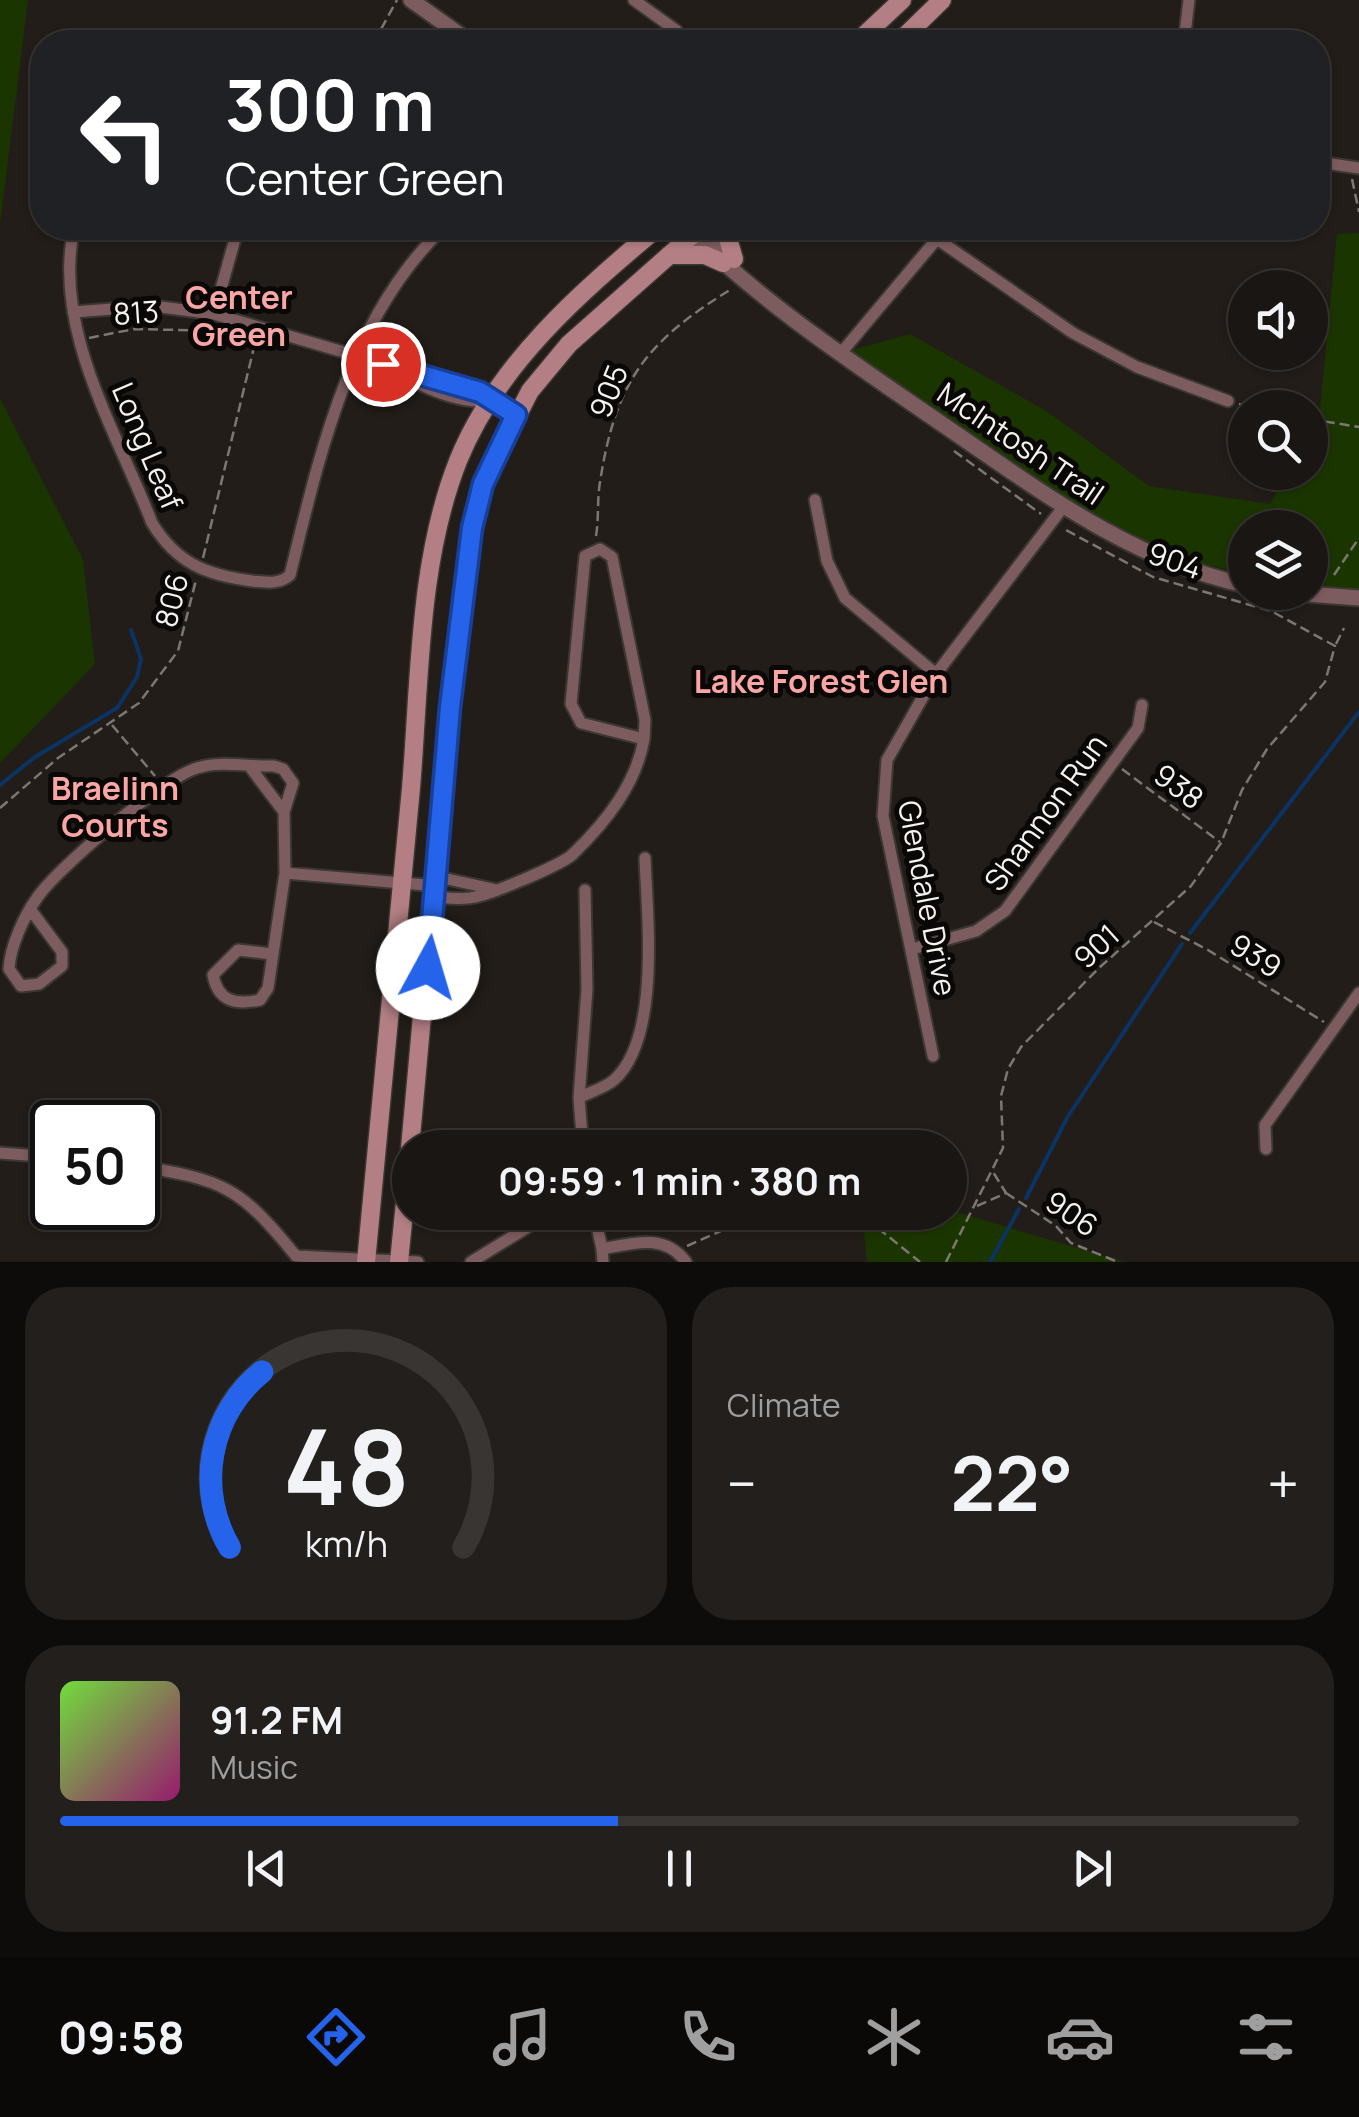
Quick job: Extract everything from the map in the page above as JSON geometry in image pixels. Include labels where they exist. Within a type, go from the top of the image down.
[{"type":"main road","points":[[871,30],[902,0]]},
{"type":"main road","points":[[911,30],[942,0]]},
{"type":"main road","points":[[637,245],[640,240]]},
{"type":"main road","points":[[361,1260],[403,884],[428,589],[458,462],[489,401],[573,301],[643,240]]},
{"type":"main road","points":[[412,1130],[437,887],[450,707],[472,528],[483,484],[516,415],[569,344],[685,240]]},
{"type":"main road","points":[[668,256],[706,255],[728,261],[725,240]]},
{"type":"main road","points":[[399,1261],[402,1230]]},
{"type":"street","points":[[634,0],[676,30]]},
{"type":"street","points":[[1185,30],[1189,0]]},
{"type":"street","points":[[403,1],[450,30]]},
{"type":"street","points":[[1330,164],[1355,168]]},
{"type":"street","name":"Long Leaf","points":[[71,240],[68,256],[80,341],[152,524],[164,542],[198,570]]},
{"type":"street","points":[[214,314],[235,240]]},
{"type":"street","points":[[198,570],[258,582],[284,580],[290,575],[311,479],[355,358],[375,317],[430,240]]},
{"type":"street","name":"McIntosh Trail","points":[[707,240],[786,312],[841,353],[1064,506],[1136,548],[1228,579]]},
{"type":"street","points":[[841,353],[936,240]]},
{"type":"street","points":[[938,240],[1074,333],[1137,367],[1228,401]]},
{"type":"street","points":[[73,312],[153,306],[214,314],[383,364],[416,384],[474,403],[489,401],[516,415]]},
{"type":"street","points":[[814,500],[827,561],[845,598],[936,674]]},
{"type":"street","name":"Glendale Drive","points":[[933,1056],[884,816],[883,778],[893,742],[936,674],[1064,506]]},
{"type":"street","points":[[437,887],[477,897],[571,857],[614,811],[624,787],[638,775],[644,739],[645,720],[612,556],[600,549],[586,556],[571,704],[582,723],[644,739]]},
{"type":"street","points":[[1328,596],[1359,598]]},
{"type":"street","name":"Shannon Run","points":[[912,949],[976,931],[1005,911],[1138,728],[1142,706]]},
{"type":"street","points":[[30,909],[62,952],[62,966],[39,984],[21,986],[8,969],[10,959],[30,909],[67,864],[195,768],[274,766],[290,776],[292,789],[284,812],[285,873],[268,988],[260,1000],[242,1004],[225,998],[215,988],[213,975],[224,959],[238,950],[272,954]]},
{"type":"street","points":[[250,767],[284,812]]},
{"type":"street","points":[[579,1098],[612,1082],[624,1067],[640,1028],[648,969],[646,858]]},
{"type":"street","points":[[285,873],[493,889]]},
{"type":"street","points":[[581,1130],[579,1098],[587,989],[585,890]]},
{"type":"street","points":[[1266,1148],[1265,1125],[1359,993]]},
{"type":"street","points":[[0,1153],[30,1155]]},
{"type":"street","points":[[160,1169],[201,1176],[230,1188],[293,1259],[416,1262]]},
{"type":"street","points":[[471,1262],[522,1230]]},
{"type":"street","points":[[597,1230],[602,1256],[659,1242],[678,1250],[686,1262]]},
{"type":"path","points":[[382,30],[403,1]]},
{"type":"path","points":[[1355,168],[1359,212]]},
{"type":"path","name":"905","points":[[592,552],[600,482],[630,376],[656,342],[734,288]]},
{"type":"path","name":"813","points":[[80,341],[134,329],[230,331]]},
{"type":"path","name":"806","points":[[0,808],[58,758],[139,703],[178,651],[198,570],[209,543],[256,335],[243,333]]},
{"type":"path","points":[[1328,422],[1359,427]]},
{"type":"path","name":"904","points":[[1028,506],[1153,577],[1271,611],[1335,646]]},
{"type":"path","points":[[1334,575],[1359,538]]},
{"type":"path","points":[[1335,646],[1344,628]]},
{"type":"path","name":"901","points":[[946,1262],[1003,1148],[1001,1096],[1008,1069],[1021,1047],[1099,968],[1191,886],[1220,843],[1242,790],[1267,749],[1325,682],[1335,646]]},
{"type":"path","points":[[111,724],[165,788]]},
{"type":"path","name":"938","points":[[1113,762],[1220,843]]},
{"type":"path","name":"939","points":[[1153,922],[1208,950],[1334,1028]]},
{"type":"path","name":"906","points":[[993,1171],[1006,1193],[1056,1226],[1071,1243],[1118,1262]]},
{"type":"path","name":"906","points":[[976,1206],[1006,1193]]},
{"type":"path","points":[[678,1250],[723,1230]]},
{"type":"path","points":[[880,1230],[920,1262]]},
{"type":"green space","points":[[0,0],[28,0],[0,224]]},
{"type":"green space","points":[[1359,233],[1359,596],[1328,592],[1328,510],[1228,510],[1228,570],[1137,547],[841,353],[910,334],[1048,412],[1149,486],[1270,504],[1278,490],[1328,490],[1328,390],[1322,390],[1324,370],[1328,370],[1337,234]]},
{"type":"green space","points":[[0,398],[83,560],[95,664],[0,763]]},
{"type":"green space","points":[[967,1215],[1124,1262],[867,1262],[864,1230],[967,1230]]},
{"type":"waterway","points":[[0,785],[35,757],[117,708],[137,677],[141,659],[131,630]]},
{"type":"waterway","points":[[1190,933],[1359,712]]},
{"type":"waterway","points":[[1026,1198],[1067,1118],[1182,944]]},
{"type":"waterway","points":[[990,1262],[1019,1209]]},
{"type":"district","name":"Center Green","points":[[239,316]]},
{"type":"district","name":"Lake Forest Glen","points":[[821,681]]},
{"type":"district","name":"Braelinn Courts","points":[[115,806]]},
{"type":"route","points":[[383,364],[480,392],[516,415],[483,484],[472,528],[450,707],[428,968]]}]
